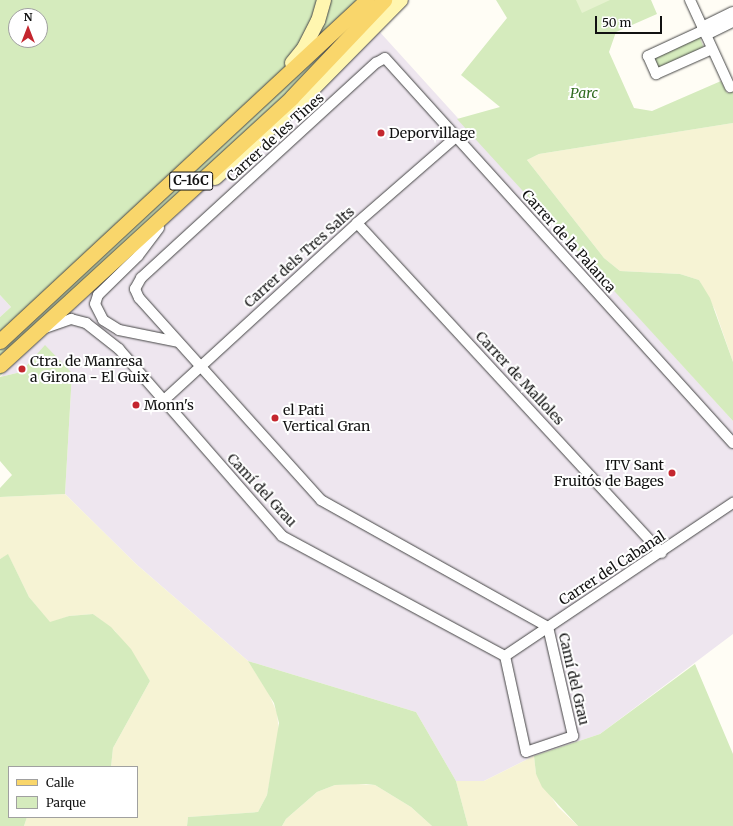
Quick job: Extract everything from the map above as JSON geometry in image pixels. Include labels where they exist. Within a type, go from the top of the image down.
[{"type":"main road","points":[[252,109],[304,48],[318,21],[324,0]]},
{"type":"main road","name":"C-16C","points":[[0,341],[252,109],[366,0]]},
{"type":"main road","name":"C-16C","points":[[0,357],[291,88],[377,0]]},
{"type":"main road","points":[[0,365],[292,98],[384,0]]},
{"type":"main road","points":[[45,325],[159,228],[308,94],[401,0]]},
{"type":"street","points":[[690,0],[730,87]]},
{"type":"street","points":[[704,31],[733,12]]},
{"type":"street","points":[[712,49],[656,74],[648,56],[704,31],[733,22]]},
{"type":"street","name":"Carrer de la Palanca","points":[[385,58],[733,442]]},
{"type":"street","name":"Carrer de les Tines","points":[[135,289],[141,278],[370,69],[385,58]]},
{"type":"street","name":"Carrer dels Tres Salts","points":[[163,401],[199,366],[357,223],[456,137]]},
{"type":"street","name":"Carrer de Malloles","points":[[357,223],[662,553]]},
{"type":"street","points":[[159,228],[138,256],[98,295],[95,304],[103,320],[119,330],[178,342]]},
{"type":"street","name":"Camí del Grau","points":[[45,325],[71,319],[86,322],[119,350],[282,536],[505,656],[526,752],[573,736],[548,627],[321,500],[139,298],[135,289]]},
{"type":"street","name":"Carrer del Cabanal","points":[[505,656],[662,553],[733,503]]},
{"type":"shaded area","points":[[378,30],[733,421],[733,634],[600,734],[534,756],[484,781],[456,781],[416,712],[248,661],[136,564],[65,494],[72,373],[31,361],[21,372],[0,377]]},
{"type":"shaded area","points":[[733,123],[733,362],[715,310],[699,280],[680,274],[620,271],[604,258],[527,160],[539,154]]},
{"type":"shaded area","points":[[0,295],[11,307],[0,317]]},
{"type":"shaded area","points":[[65,494],[136,564],[248,661],[269,694],[277,713],[279,733],[267,795],[258,812],[188,817],[187,826],[24,826],[27,818],[138,818],[138,766],[111,766],[113,748],[150,681],[115,631],[93,614],[69,616],[50,623],[29,597],[8,555],[0,559],[0,497]]},
{"type":"shaded area","points":[[534,756],[536,774],[558,807],[578,826],[468,826],[456,781],[484,781]]},
{"type":"shaded area","points":[[335,785],[375,785],[411,807],[432,826],[282,826],[286,819],[317,792]]},
{"type":"green space","points":[[0,0],[408,0],[0,376],[0,317],[11,307],[0,295]]},
{"type":"green space","name":"Parc","points":[[496,0],[651,0],[657,14],[616,32],[609,52],[634,108],[652,111],[721,81],[727,93],[733,91],[733,123],[539,154],[527,160],[604,258],[620,271],[680,274],[699,280],[710,298],[733,362],[733,421],[457,119],[500,107],[461,75],[507,18]]},
{"type":"green space","points":[[576,0],[610,0],[582,13]]},
{"type":"green space","points":[[699,36],[704,48],[657,68],[653,58]]},
{"type":"green space","points":[[45,345],[72,373],[65,494],[0,497],[0,488],[12,475],[0,461],[0,377],[21,372]]},
{"type":"green space","points":[[8,554],[29,597],[50,622],[69,616],[93,614],[111,627],[131,649],[150,681],[113,748],[111,766],[8,766],[8,818],[27,818],[24,826],[0,826],[0,559]]},
{"type":"green space","points":[[248,661],[416,712],[456,781],[468,826],[432,826],[411,807],[375,785],[366,784],[335,785],[317,792],[286,819],[282,826],[187,826],[188,817],[258,812],[267,795],[279,723],[274,703]]},
{"type":"green space","points":[[695,664],[733,754],[733,826],[578,826],[542,787],[536,774],[534,756],[600,734]]},
{"type":"place","name":"Deporvillage","points":[[381,133]]},
{"type":"place","name":"Ctra. de Manresa a Girona - El Guix","points":[[22,369]]},
{"type":"place","name":"Monn's","points":[[136,405]]},
{"type":"place","name":"el Pati Vertical Gran","points":[[275,418]]},
{"type":"place","name":"ITV Sant Fruitós de Bages","points":[[672,473]]}]
